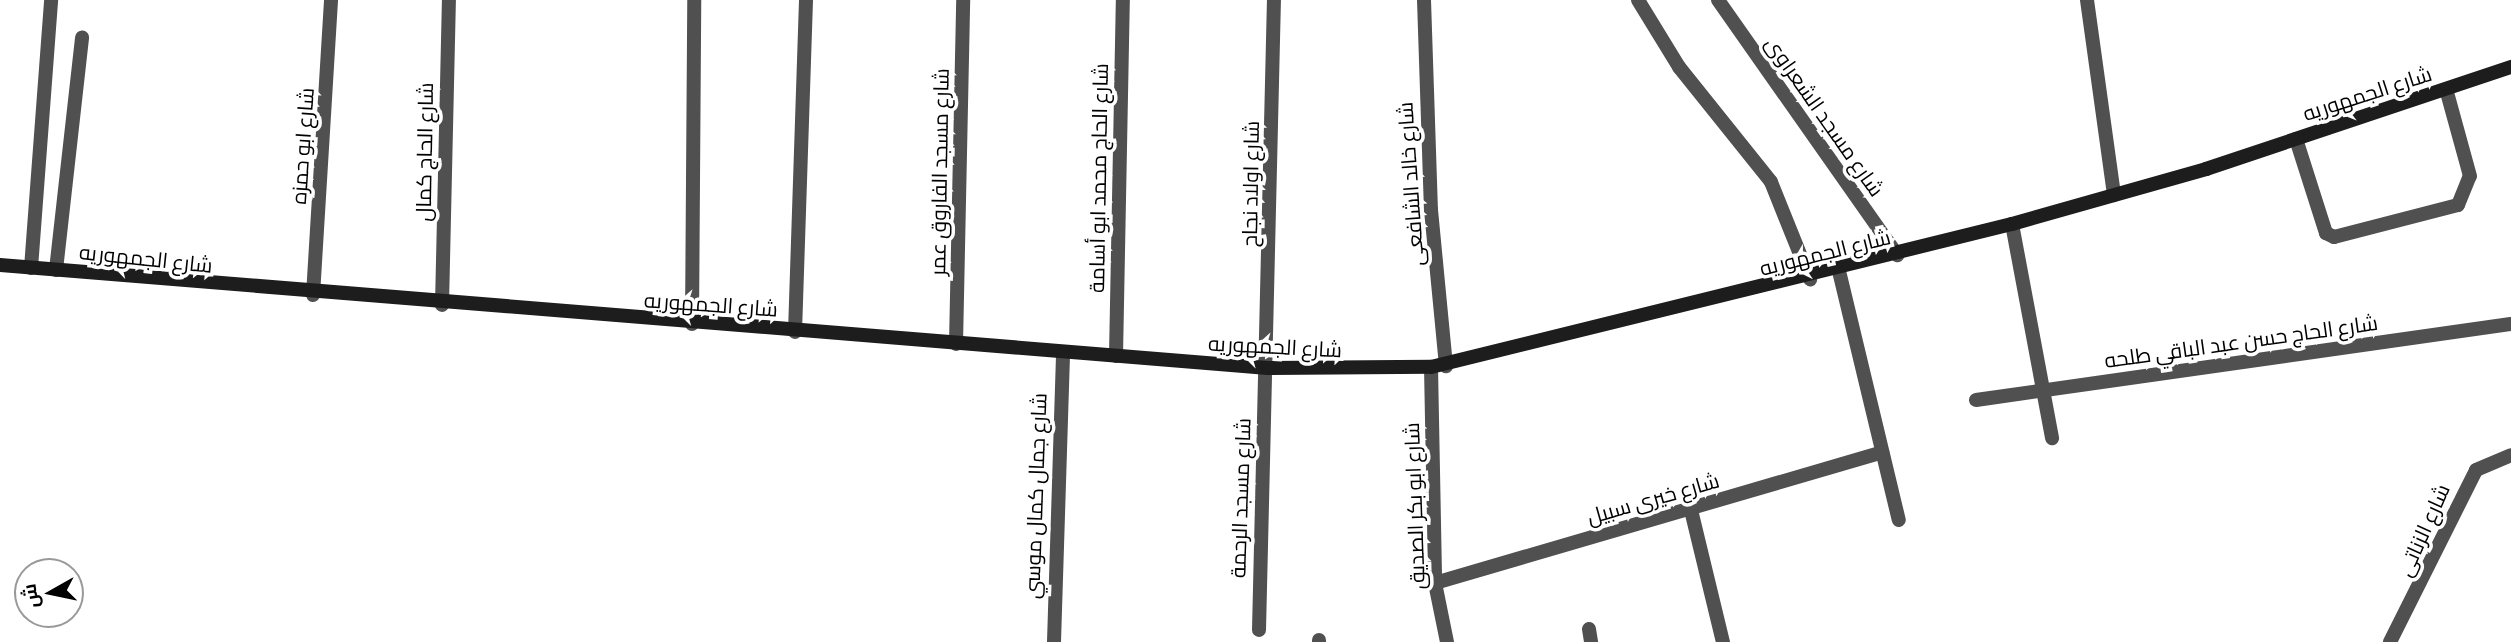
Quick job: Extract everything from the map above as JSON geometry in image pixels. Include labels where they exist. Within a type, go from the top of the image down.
[{"type":"main road","name":"شارع الجمهوريه","points":[[0,265],[313,295],[1268,369],[1446,366],[1810,279],[2012,224],[2296,139],[2511,68]]},
{"type":"street","points":[[31,268],[51,0]]},
{"type":"street","name":"شارع ابو حمزه","points":[[313,295],[331,0]]},
{"type":"street","name":"شارع الحاج كمال","points":[[442,305],[449,0]]},
{"type":"street","points":[[692,324],[694,0]]},
{"type":"street","points":[[795,331],[806,0]]},
{"type":"street","name":"شارع مسجد الفاروق عمر","points":[[956,344],[963,0]]},
{"type":"street","name":"شارع الحاج محمد ابو أسامة","points":[[1116,356],[1123,0]]},
{"type":"street","name":"شارع اولاد نجاح","points":[[1268,369],[1274,0]]},
{"type":"street","name":"شارع خالد الشافعى","points":[[1424,0],[1431,210],[1446,366]]},
{"type":"street","points":[[1638,0],[1672,58],[1771,183],[1810,279]]},
{"type":"street","name":"شارع مسجد الشعراوى","points":[[1718,0],[1897,256]]},
{"type":"street","points":[[2087,0],[2114,195]]},
{"type":"street","points":[[56,270],[82,37]]},
{"type":"street","points":[[2296,139],[2326,233],[2347,237],[2458,205],[2470,176],[2446,89]]},
{"type":"street","points":[[2012,224],[2052,438]]},
{"type":"street","points":[[1839,271],[1899,520]]},
{"type":"street","name":"شارع الحاج حسن عبد الباقي طلحه","points":[[1976,400],[2511,324]]},
{"type":"street","name":"شارع جمال كمال موسي","points":[[1054,642],[1063,352]]},
{"type":"street","name":"شارع ابو بكر الصديق","points":[[1431,367],[1435,583],[1447,642]]},
{"type":"street","name":"شارع مسجد الرحمة","points":[[1259,630],[1257,495],[1268,369]]},
{"type":"street","name":"شارع خيرى سبيل","points":[[1435,583],[1882,452]]},
{"type":"street","name":"شارع الزناتى","points":[[2390,642],[2464,488],[2476,470],[2511,455]]},
{"type":"street","points":[[1691,510],[1723,642]]}]
